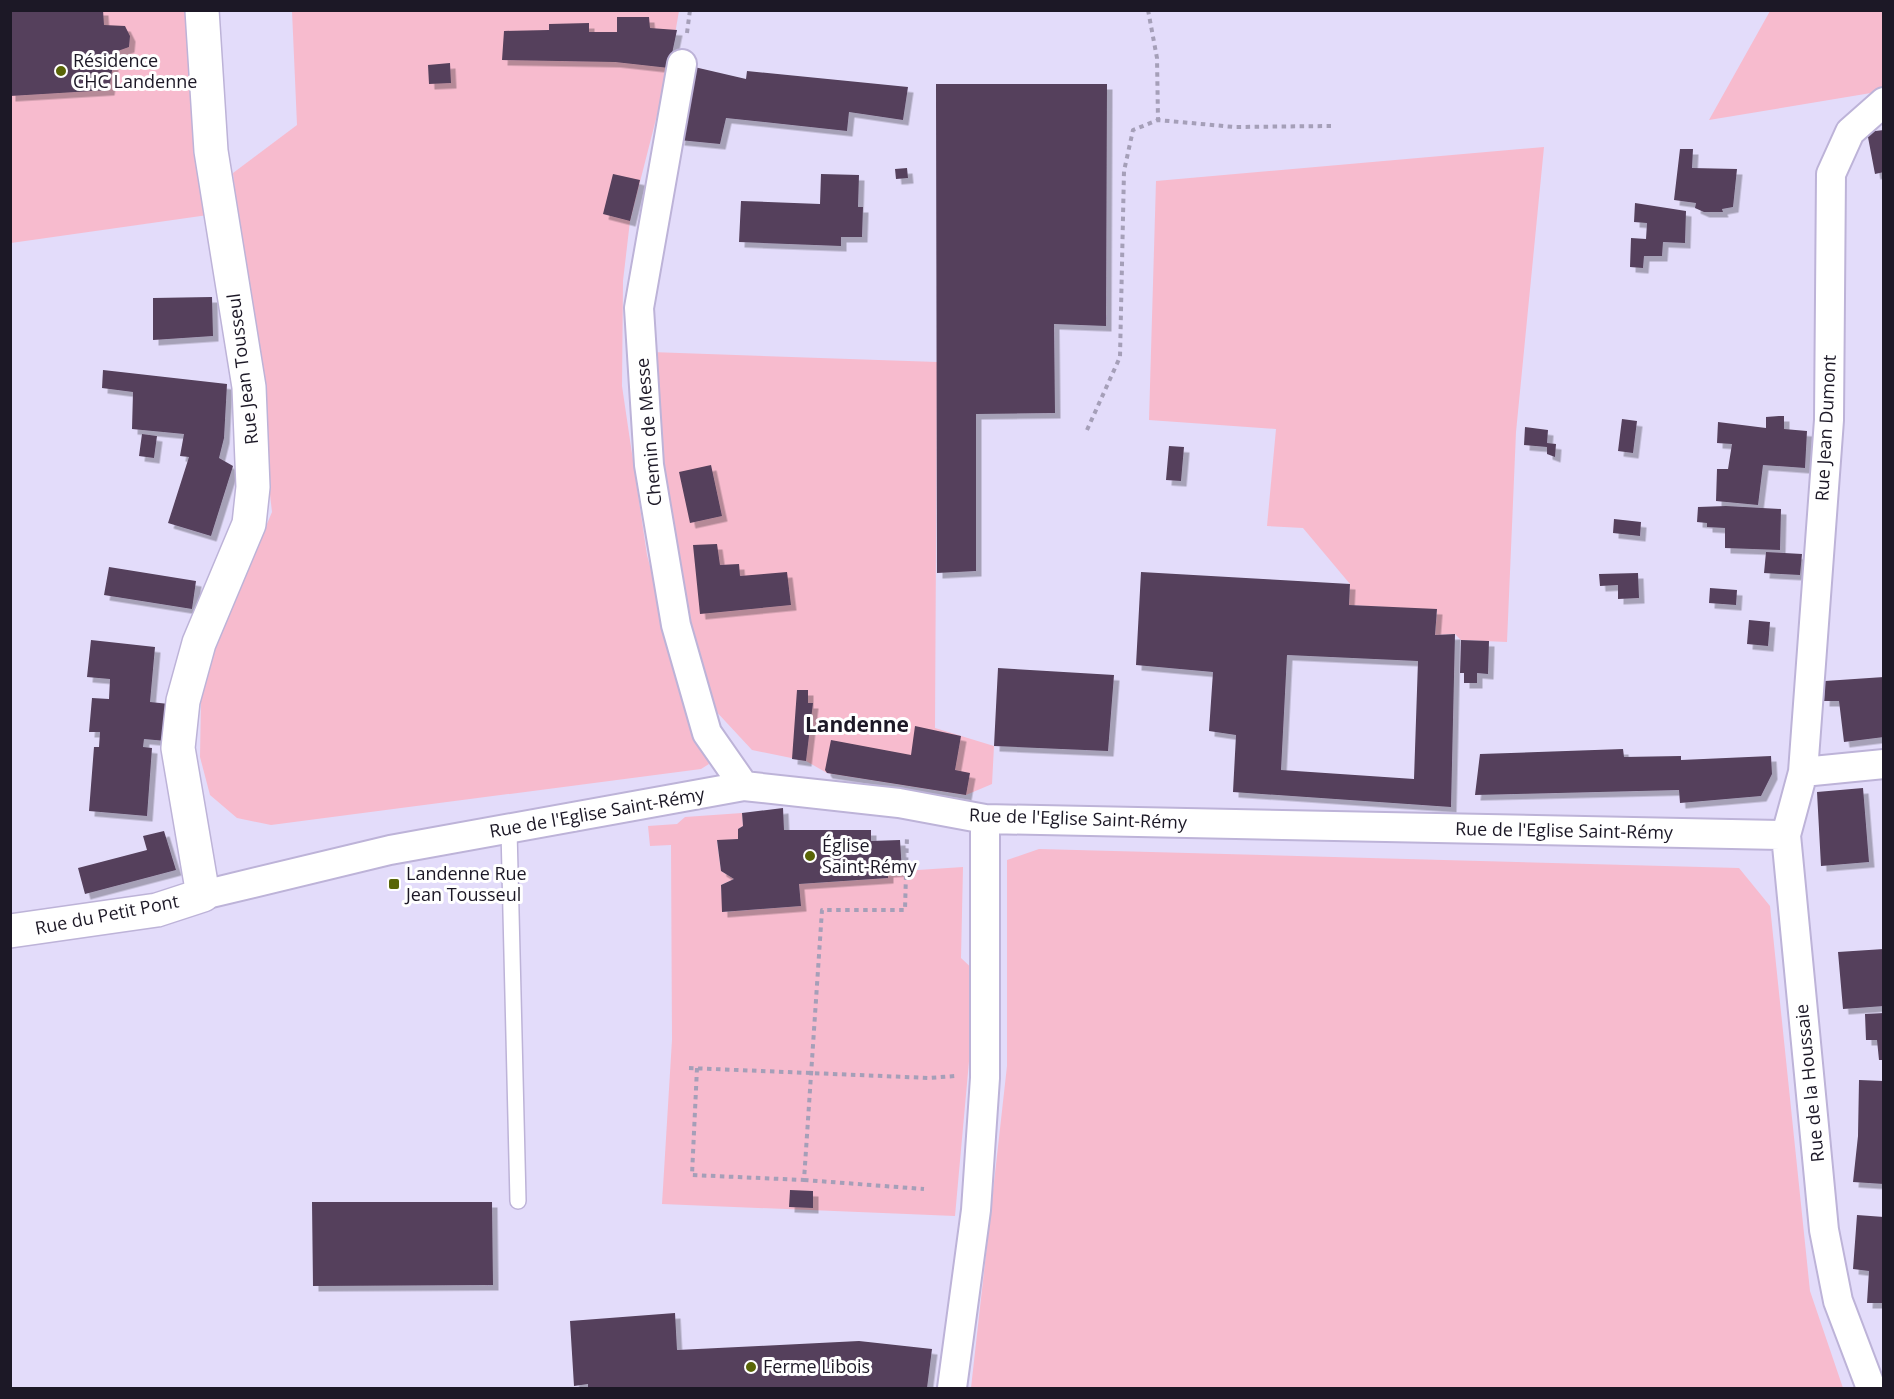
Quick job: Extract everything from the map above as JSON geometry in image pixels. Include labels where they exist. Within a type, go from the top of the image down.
[{"type":"street","name":"Rue Jean Tousseul","points":[[202,10],[211,151],[249,387],[254,487],[249,524],[199,643],[183,701],[178,748],[203,895]]},
{"type":"street","name":"Chemin de Messe","points":[[682,64],[639,308],[649,465],[676,625],[707,733],[744,786]]},
{"type":"street","name":"Rue Jean Dumont","points":[[1803,772],[1829,420],[1831,174],[1850,132],[1884,102]]},
{"type":"street","points":[[1803,772],[1884,764]]},
{"type":"street","name":"Rue de la Houssaie","points":[[1803,772],[1786,835],[1824,1230],[1838,1301],[1871,1389]]},
{"type":"street","name":"Rue de l'Eglise Saint-Rémy","points":[[203,895],[390,850],[744,786],[908,805],[985,819],[1786,835]]},
{"type":"street","points":[[952,1389],[976,1210],[985,1078],[985,819]]},
{"type":"street","name":"Rue du Petit Pont","points":[[10,931],[157,910],[203,895]]},
{"type":"lane","points":[[509,830],[518,1201]]},
{"type":"path","points":[[1148,10],[1157,58],[1158,120]]},
{"type":"path","points":[[1087,430],[1120,357],[1124,171],[1133,130],[1158,120],[1234,127],[1331,126]]},
{"type":"path","points":[[804,1180],[822,910],[905,910],[908,805]]},
{"type":"path","points":[[688,1068],[985,1078]]},
{"type":"path","points":[[697,1068],[692,1175],[924,1189]]},
{"type":"shaded area","points":[[10,11],[202,11],[222,213],[11,243]]},
{"type":"shaded area","points":[[292,11],[679,11],[669,68],[630,221],[623,281],[622,386],[647,555],[691,717],[707,750],[709,764],[701,769],[271,825],[237,818],[210,795],[200,757],[201,698],[215,647],[272,512],[233,173],[297,125]]},
{"type":"shaded area","points":[[1770,11],[1883,11],[1883,91],[1709,120]]},
{"type":"shaded area","points":[[1544,147],[1516,432],[1507,642],[1461,640],[1455,634],[1435,635],[1437,610],[1349,605],[1350,584],[1303,528],[1267,526],[1276,429],[1149,420],[1156,181]]},
{"type":"shaded area","points":[[651,352],[937,362],[935,728],[994,746],[992,784],[966,795],[827,773],[806,761],[752,750],[713,708],[689,619],[665,488]]},
{"type":"shaded area","points":[[742,813],[743,826],[738,829],[738,839],[717,841],[721,871],[734,879],[721,885],[723,912],[800,906],[799,884],[887,878],[888,872],[963,867],[961,958],[977,973],[955,1216],[662,1204],[672,1040],[671,845],[650,846],[648,826],[677,824],[685,817]]},
{"type":"shaded area","points":[[1039,849],[1739,868],[1770,906],[1810,1291],[1843,1388],[971,1388],[1007,1066],[1007,860]]},
{"type":"building","name":"Résidence CHC Landenne","points":[[10,10],[103,10],[104,25],[125,26],[130,36],[129,47],[115,52],[109,90],[10,96]]},
{"type":"building","points":[[617,17],[649,17],[650,28],[677,30],[669,68],[615,62],[502,60],[504,31],[549,30],[549,24],[589,23],[589,32],[617,32]]},
{"type":"building","points":[[450,63],[451,83],[429,84],[428,65]]},
{"type":"building","points":[[690,66],[746,79],[747,71],[908,87],[903,120],[849,112],[847,131],[726,118],[720,144],[679,140]]},
{"type":"building","points":[[936,84],[1107,84],[1106,326],[1054,324],[1055,413],[976,414],[976,571],[937,573]]},
{"type":"building","points":[[1884,130],[1884,172],[1875,174],[1867,132]]},
{"type":"building","points":[[1680,149],[1693,149],[1692,168],[1737,169],[1733,207],[1722,209],[1723,212],[1704,212],[1695,208],[1696,203],[1674,200]]},
{"type":"building","points":[[907,168],[908,178],[896,179],[895,169]]},
{"type":"building","points":[[613,174],[640,180],[630,221],[603,214]]},
{"type":"building","points":[[821,174],[859,175],[858,207],[863,207],[862,237],[841,237],[841,246],[739,242],[741,201],[820,204]]},
{"type":"building","points":[[1635,203],[1686,211],[1685,243],[1663,242],[1662,256],[1644,256],[1643,268],[1630,267],[1631,238],[1646,239],[1647,223],[1634,222]]},
{"type":"building","points":[[212,297],[213,336],[153,340],[153,298]]},
{"type":"building","points":[[103,370],[227,384],[224,438],[219,458],[233,466],[211,536],[168,523],[189,457],[180,456],[184,434],[132,429],[133,392],[102,388]]},
{"type":"building","points":[[1784,416],[1784,429],[1807,431],[1805,468],[1763,465],[1758,505],[1716,501],[1717,469],[1728,469],[1732,444],[1717,443],[1718,422],[1766,428],[1766,417]]},
{"type":"building","points":[[1622,419],[1637,421],[1633,453],[1618,451]]},
{"type":"building","points":[[1525,427],[1548,430],[1547,443],[1556,444],[1555,457],[1547,454],[1547,447],[1524,445]]},
{"type":"building","points":[[142,434],[157,436],[154,458],[139,456]]},
{"type":"building","points":[[1169,446],[1184,447],[1181,481],[1166,480]]},
{"type":"building","points":[[711,465],[722,516],[690,523],[679,472]]},
{"type":"building","points":[[1698,507],[1781,509],[1780,550],[1725,548],[1725,528],[1707,527],[1707,523],[1697,522]]},
{"type":"building","points":[[1614,519],[1641,522],[1640,536],[1613,533]]},
{"type":"building","points":[[717,544],[720,565],[739,564],[740,576],[787,572],[791,605],[700,614],[693,545]]},
{"type":"building","points":[[1766,552],[1802,554],[1800,575],[1764,573]]},
{"type":"building","points":[[109,567],[196,581],[192,609],[104,595]]},
{"type":"building","points":[[1141,572],[1350,584],[1349,605],[1437,609],[1435,635],[1455,634],[1451,807],[1233,792],[1236,735],[1209,731],[1213,672],[1136,665]],"holes":[[[1287,655],[1418,661],[1414,779],[1281,770]]]},
{"type":"building","points":[[1638,573],[1639,598],[1618,599],[1618,585],[1600,586],[1599,574]]},
{"type":"building","points":[[1710,588],[1737,590],[1736,605],[1709,603]]},
{"type":"building","points":[[1749,620],[1770,622],[1768,646],[1747,644]]},
{"type":"building","points":[[91,640],[155,647],[150,702],[169,704],[166,741],[144,739],[143,747],[152,748],[147,816],[89,811],[94,747],[99,747],[100,732],[89,732],[92,698],[109,699],[110,679],[87,677]]},
{"type":"building","points":[[1461,640],[1489,641],[1488,674],[1477,673],[1477,683],[1464,683],[1464,673],[1460,673]]},
{"type":"building","points":[[998,668],[1114,675],[1108,751],[994,746]]},
{"type":"building","points":[[1884,677],[1884,737],[1844,742],[1839,701],[1824,701],[1825,681]]},
{"type":"building","points":[[797,690],[808,690],[808,703],[813,703],[806,761],[792,759]]},
{"type":"building","points":[[915,726],[961,736],[955,770],[970,773],[966,795],[827,773],[825,770],[831,740],[911,755]]},
{"type":"building","points":[[1623,749],[1624,757],[1681,756],[1681,760],[1771,756],[1772,774],[1761,796],[1680,803],[1679,790],[1475,795],[1480,754]]},
{"type":"building","points":[[1863,788],[1869,862],[1821,866],[1817,792]]},
{"type":"building","name":"Église Saint-Rémy","points":[[783,808],[784,830],[871,830],[871,841],[900,840],[902,871],[888,872],[888,878],[799,884],[801,906],[722,912],[721,885],[734,879],[721,871],[717,840],[738,839],[738,829],[743,826],[742,813]]},
{"type":"building","points":[[164,831],[176,870],[85,894],[78,868],[147,850],[143,836]]},
{"type":"building","points":[[1884,949],[1884,1006],[1843,1009],[1838,952]]},
{"type":"building","points":[[1884,1013],[1884,1060],[1879,1060],[1877,1040],[1866,1040],[1865,1014]]},
{"type":"building","points":[[1859,1080],[1884,1081],[1884,1184],[1853,1182],[1858,1136]]},
{"type":"building","points":[[790,1190],[813,1191],[813,1208],[789,1207]]},
{"type":"building","points":[[312,1202],[492,1202],[493,1285],[313,1286]]},
{"type":"building","points":[[1857,1215],[1884,1217],[1884,1303],[1867,1303],[1869,1271],[1853,1269]]},
{"type":"building","name":"Ferme Libois","points":[[675,1313],[677,1350],[859,1341],[932,1349],[927,1388],[588,1388],[588,1384],[574,1386],[570,1321]]},
{"type":"place","name":"Résidence CHC Landenne","points":[[61,71]]},
{"type":"place","name":"Église Saint-Rémy","points":[[810,856]]},
{"type":"place","name":"Landenne Rue Jean Tousseul","points":[[394,884]]},
{"type":"place","name":"Ferme Libois","points":[[751,1367]]},
{"type":"district","name":"Landenne","points":[[857,725]]}]
